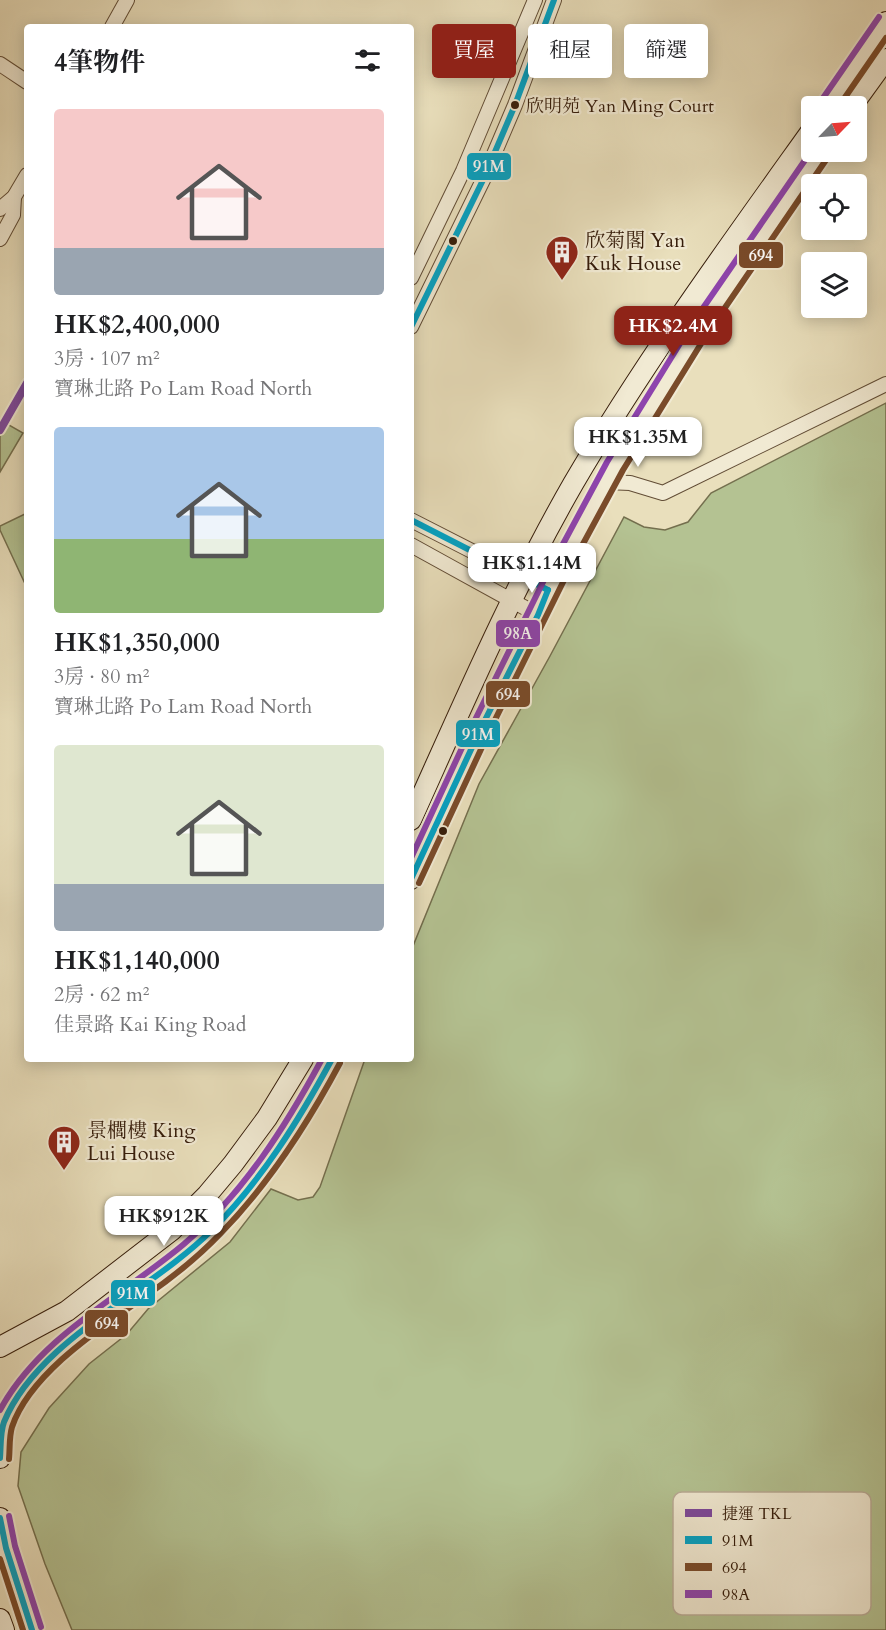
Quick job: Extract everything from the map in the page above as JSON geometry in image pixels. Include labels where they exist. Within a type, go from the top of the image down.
[{"type":"main road","points":[[835,96],[886,22]]},
{"type":"main road","points":[[859,96],[886,59]]},
{"type":"main road","points":[[414,813],[511,600],[573,485],[657,348],[801,145]]},
{"type":"main road","points":[[414,873],[548,590],[606,482],[675,366],[719,298],[813,162]]},
{"type":"main road","points":[[0,1347],[67,1311],[172,1230],[234,1164],[267,1119],[301,1062]]},
{"type":"main road","points":[[1,1435],[22,1390],[45,1362],[192,1249],[227,1213],[256,1179],[306,1107],[330,1062]]},
{"type":"main road","points":[[0,1518],[10,1562],[32,1630]]},
{"type":"main road","points":[[0,1619],[4,1630]]},
{"type":"street","points":[[114,24],[127,0]]},
{"type":"street","points":[[414,272],[463,171],[535,0]]},
{"type":"street","points":[[414,321],[483,180],[515,105],[554,0]]},
{"type":"street","points":[[0,64],[23,77]]},
{"type":"street","points":[[0,239],[13,215],[15,197],[24,180]]},
{"type":"street","points":[[0,208],[15,197]]},
{"type":"street","points":[[606,482],[630,483],[663,493],[886,384]]},
{"type":"street","points":[[414,522],[548,590]]},
{"type":"street","points":[[414,546],[538,615]]},
{"type":"green space","points":[[886,403],[886,1630],[72,1630],[45,1564],[18,1486],[21,1452],[49,1408],[89,1364],[127,1334],[148,1309],[230,1242],[271,1189],[298,1200],[313,1197],[320,1187],[364,1062],[414,1062],[414,944],[479,784],[624,517],[644,527],[665,530],[688,522],[711,493]]},
{"type":"green space","points":[[0,420],[23,433],[0,472]]},
{"type":"green space","points":[[24,514],[24,582],[0,530],[0,526]]},
{"type":"metro line","name":"TKL","points":[[0,430],[24,388]]},
{"type":"transit line","name":"91M","points":[[414,321],[483,180],[515,105],[554,0]]},
{"type":"transit line","name":"98A","points":[[824,96],[879,17]]},
{"type":"transit line","name":"694","points":[[846,96],[886,38]]},
{"type":"transit line","name":"98A","points":[[414,852],[473,724],[548,572],[607,462],[692,324],[804,162]]},
{"type":"transit line","name":"694","points":[[419,883],[489,732],[570,568],[623,470],[707,334],[825,162]]},
{"type":"transit line","name":"91M","points":[[414,522],[548,590]]},
{"type":"transit line","name":"91M","points":[[414,873],[548,590]]},
{"type":"transit line","name":"98A","points":[[0,1410],[17,1384],[60,1338],[184,1244],[225,1203],[262,1158],[294,1109],[320,1062]]},
{"type":"transit line","name":"91M","points":[[0,1458],[4,1422],[20,1393],[42,1366],[68,1342],[187,1253],[212,1230],[247,1191],[278,1149],[330,1062]]},
{"type":"transit line","name":"694","points":[[9,1459],[12,1427],[21,1407],[34,1388],[69,1353],[176,1274],[203,1251],[238,1215],[286,1153],[340,1063]]},
{"type":"transit line","name":"98A","points":[[9,1516],[15,1546],[41,1627]]},
{"type":"transit line","name":"91M","points":[[0,1518],[6,1548],[32,1630]]},
{"type":"transit line","name":"694","points":[[0,1559],[23,1630]]},
{"type":"place","name":"欣明苑 Yan Ming Court","points":[[515,105]]},
{"type":"place","name":"欣菊閣 Yan Kuk House","points":[[562,281]]},
{"type":"place","name":"景櫚樓 King Lui House","points":[[64,1171]]}]
